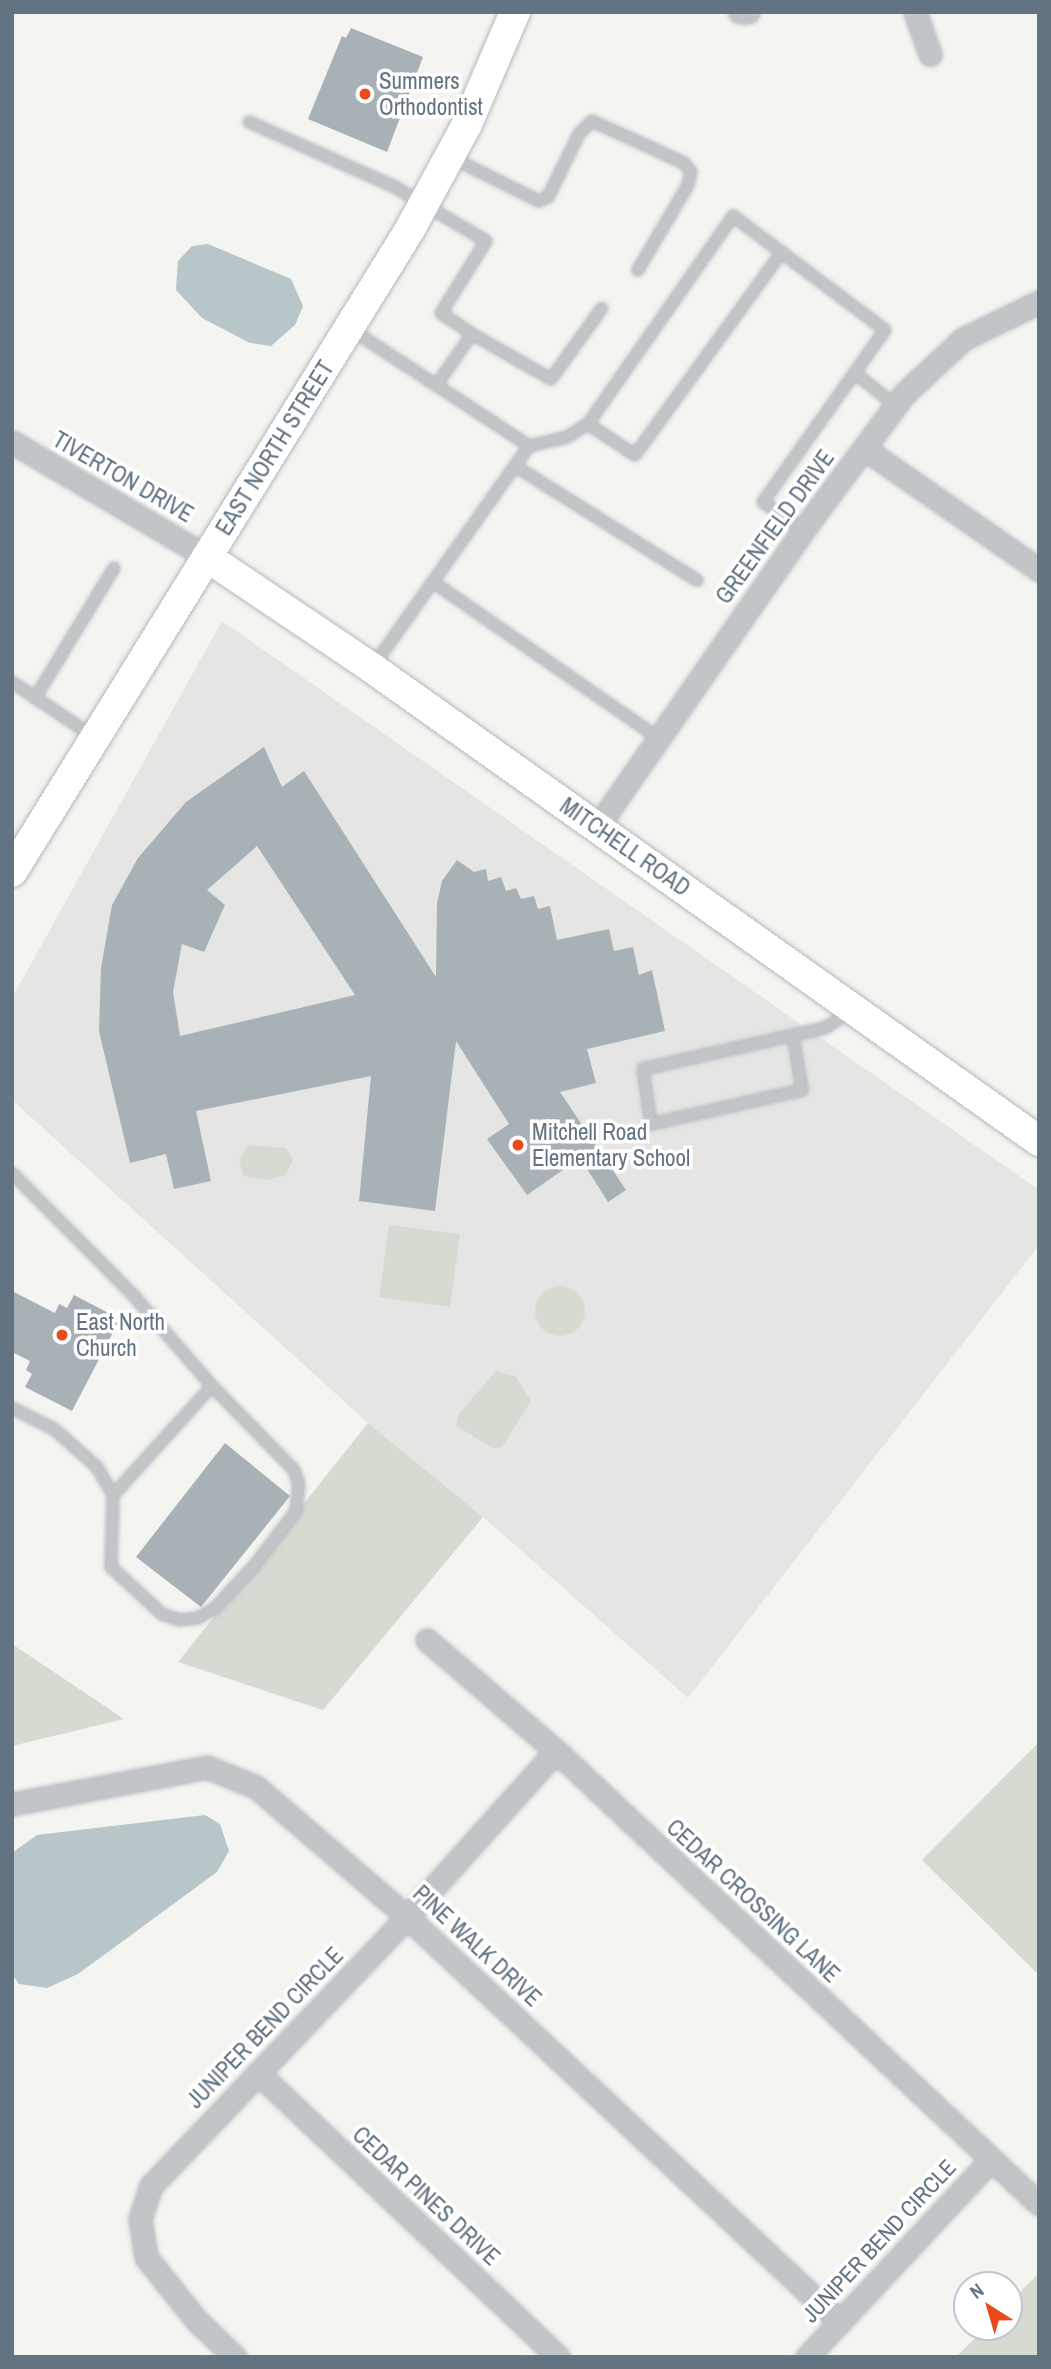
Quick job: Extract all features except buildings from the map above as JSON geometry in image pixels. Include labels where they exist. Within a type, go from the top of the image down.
[{"type":"street","name":"EAST NORTH STREET","points":[[12,872],[425,203],[449,157],[515,12]]},
{"type":"street","points":[[740,12],[748,12]]},
{"type":"street","points":[[915,12],[930,54]]},
{"type":"street","name":"GREENFIELD DRIVE","points":[[597,827],[803,530],[896,406],[929,367],[963,339],[1039,302]]},
{"type":"street","name":"TIVERTON DRIVE","points":[[12,442],[207,557]]},
{"type":"street","points":[[864,449],[1039,570]]},
{"type":"street","name":"MITCHELL ROAD","points":[[207,557],[372,668],[597,827],[851,1012],[1039,1141]]},
{"type":"street","name":"CEDAR CROSSING LANE","points":[[426,1640],[556,1751],[990,2161],[1039,2204]]},
{"type":"street","name":"JUNIPER BEND CIRCLE","points":[[235,2357],[197,2321],[146,2257],[140,2219],[151,2186],[407,1917],[556,1751]]},
{"type":"street","name":"PINE WALK DRIVE","points":[[12,1804],[207,1767],[256,1787],[407,1917],[840,2322]]},
{"type":"street","name":"CEDAR PINES DRIVE","points":[[258,2073],[558,2357]]},
{"type":"street","name":"JUNIPER BEND CIRCLE","points":[[807,2357],[990,2161]]},
{"type":"lane","points":[[449,157],[539,201],[548,197],[579,134],[592,121],[684,163],[691,172],[688,185],[638,270]]},
{"type":"lane","points":[[249,122],[425,203],[486,241],[441,313],[551,379],[602,308]]},
{"type":"lane","points":[[372,668],[529,446],[567,437],[588,424],[733,216],[886,330],[764,502],[803,530]]},
{"type":"lane","points":[[588,424],[635,456],[782,252]]},
{"type":"lane","points":[[349,328],[438,383],[529,446]]},
{"type":"lane","points":[[438,383],[472,334]]},
{"type":"lane","points":[[855,373],[896,406]]},
{"type":"lane","points":[[515,466],[697,580]]},
{"type":"lane","points":[[35,698],[114,568]]},
{"type":"lane","points":[[433,582],[658,738]]},
{"type":"lane","points":[[12,682],[95,738]]},
{"type":"lane","points":[[793,1035],[802,1090],[651,1124],[643,1069],[793,1035],[825,1028],[851,1012]]},
{"type":"lane","points":[[12,1173],[134,1296],[212,1386],[294,1470],[299,1484],[296,1511],[254,1566],[215,1608],[198,1618],[179,1620],[162,1614],[111,1567],[113,1495],[97,1467],[54,1429],[12,1408]]},
{"type":"lane","points":[[113,1495],[212,1386]]},
{"type":"shaded area","points":[[208,244],[291,279],[303,306],[295,325],[271,346],[250,343],[202,318],[176,290],[178,261],[192,246]]},
{"type":"shaded area","name":"Mitchell Road Elementary School","points":[[222,621],[1039,1190],[1039,1245],[688,1698],[483,1517],[368,1423],[12,1100],[12,998]]},
{"type":"shaded area","points":[[249,1145],[286,1148],[293,1159],[286,1175],[267,1180],[243,1176],[239,1159]]},
{"type":"shaded area","points":[[389,1225],[460,1234],[450,1307],[379,1297]]},
{"type":"shaded area","points":[[560,1286],[577,1294],[585,1311],[577,1328],[560,1336],[543,1328],[535,1311],[543,1294]]},
{"type":"shaded area","points":[[496,1371],[515,1376],[531,1401],[502,1447],[493,1448],[456,1426],[458,1415]]},
{"type":"shaded area","points":[[368,1423],[483,1517],[323,1710],[178,1662]]},
{"type":"shaded area","points":[[12,1644],[124,1719],[12,1746]]},
{"type":"shaded area","points":[[1039,1742],[1039,1975],[922,1860]]},
{"type":"shaded area","points":[[205,1815],[220,1824],[229,1851],[217,1872],[78,1974],[47,1988],[19,1984],[12,1974],[12,1853],[37,1835]]},
{"type":"shaded area","points":[[1039,2273],[1039,2357],[956,2357],[972,2341],[1023,2341],[1023,2289]]},
{"type":"place","name":"Summers Orthodontist","points":[[365,94]]},
{"type":"place","name":"Mitchell Road Elementary School","points":[[518,1145]]},
{"type":"place","name":"East North Church","points":[[62,1335]]}]
